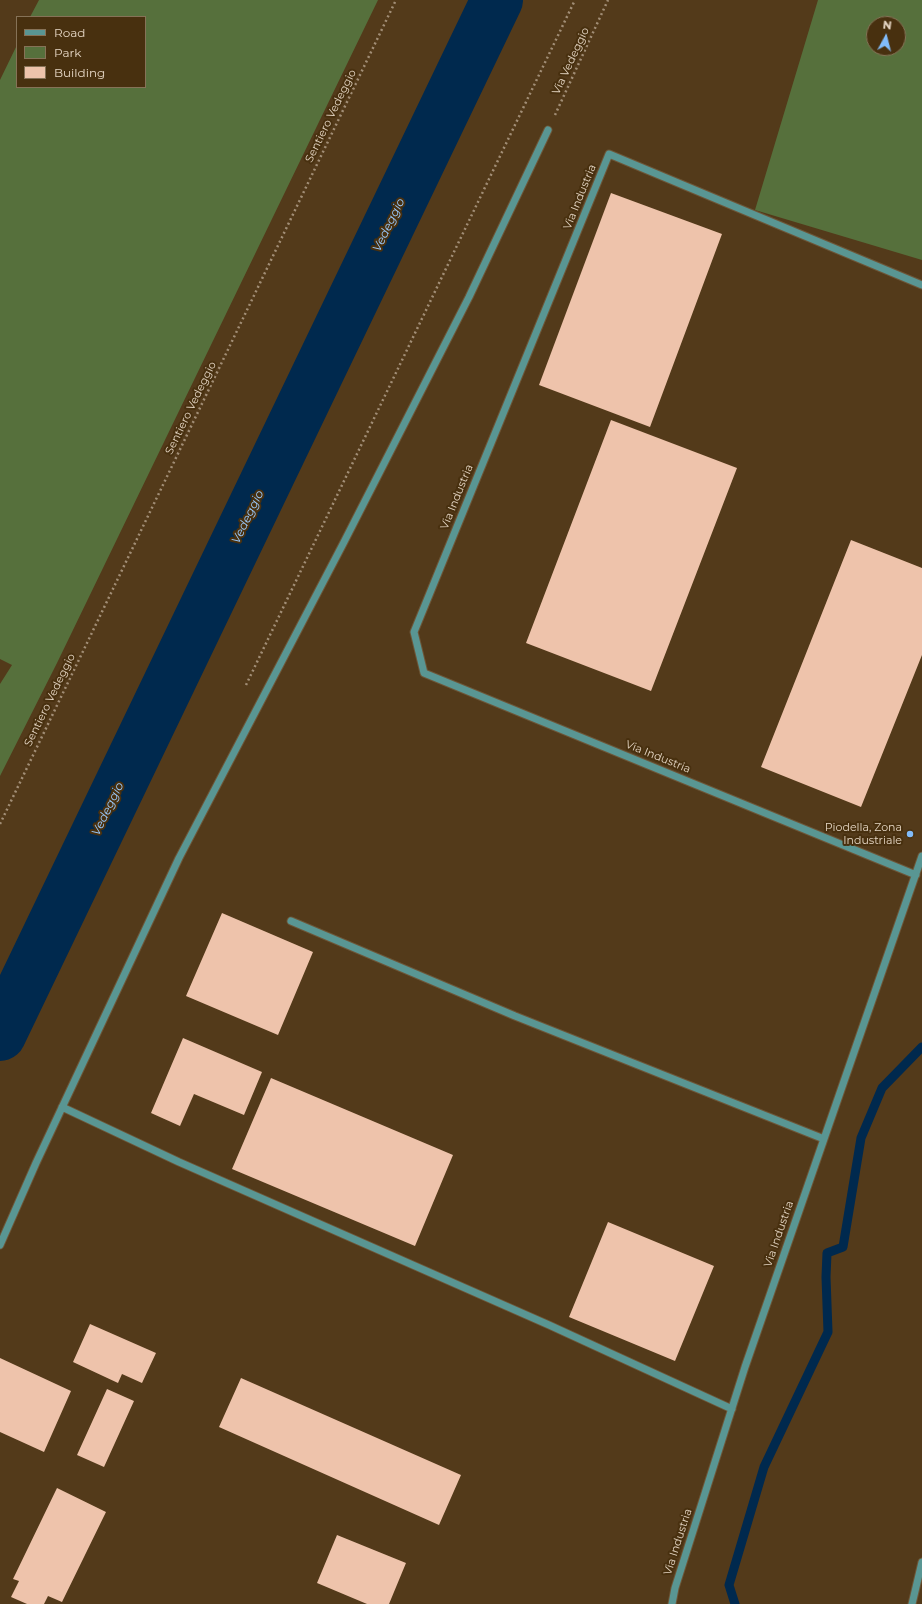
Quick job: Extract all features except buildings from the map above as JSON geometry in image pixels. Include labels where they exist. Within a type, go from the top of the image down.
[{"type":"street","points":[[0,1245],[62,1107],[179,858],[344,542],[469,297],[548,130]]},
{"type":"street","name":"Via Industria","points":[[916,875],[424,674],[414,632],[609,154],[922,285]]},
{"type":"street","name":"Via Industria","points":[[672,1604],[675,1588],[745,1367],[922,856]]},
{"type":"street","points":[[291,921],[515,1016],[824,1139]]},
{"type":"street","points":[[62,1107],[179,1162],[549,1325],[732,1409]]},
{"type":"street","points":[[912,1604],[922,1562]]},
{"type":"path","name":"Sentiero Vedeggio","points":[[0,824],[396,0]]},
{"type":"path","points":[[242,692],[575,0]]},
{"type":"path","name":"Via Vedeggio","points":[[548,130],[608,0]]},
{"type":"green space","points":[[39,0],[378,0],[57,663],[0,776],[0,684],[12,665],[0,659],[0,80],[16,47],[16,88],[146,88],[146,16],[31,16]]},
{"type":"green space","points":[[818,0],[922,0],[922,260],[755,210]]},
{"type":"waterway","name":"Vedeggio","points":[[0,1035],[497,0]]},
{"type":"waterway","points":[[735,1604],[729,1585],[764,1467],[828,1332],[826,1277],[827,1253],[843,1247],[861,1138],[882,1088],[922,1047]]},
{"type":"place","name":"Piodella, Zona Industriale","points":[[910,834]]}]
